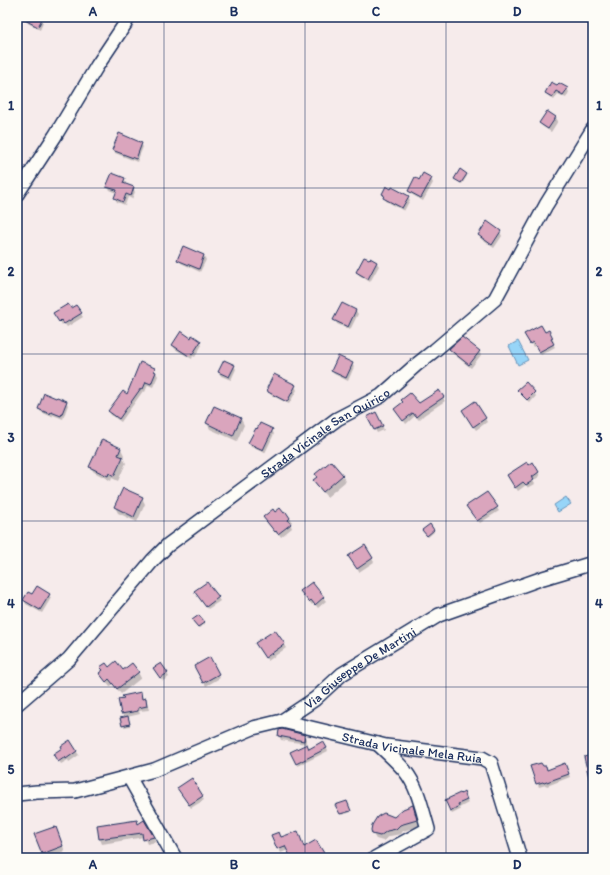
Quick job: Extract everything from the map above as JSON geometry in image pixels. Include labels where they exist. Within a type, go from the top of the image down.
[{"type":"street","points":[[17,194],[55,136],[128,17]]},
{"type":"street","name":"Strada Vicinale San Quirico","points":[[17,704],[69,659],[153,560],[168,545],[337,419],[381,396],[495,299],[546,205],[593,129]]},
{"type":"street","name":"Via Giuseppe De Martini","points":[[17,794],[75,791],[129,777],[154,770],[253,728],[282,721],[315,699],[342,674],[439,615],[543,578],[593,563]]},
{"type":"street","name":"Strada Vicinale Mela Ruia","points":[[282,721],[386,746],[482,758],[491,763],[520,858]]},
{"type":"street","points":[[375,858],[428,829],[411,779],[398,763],[378,744]]},
{"type":"street","points":[[129,777],[176,858]]},
{"type":"water","points":[[518,341],[528,360],[518,365],[509,346]]},
{"type":"water","points":[[566,497],[571,504],[558,512],[554,505]]},
{"type":"building","points":[[19,17],[43,17],[38,27]]},
{"type":"building","points":[[551,82],[557,85],[559,83],[568,88],[563,95],[556,91],[552,97],[545,93]]},
{"type":"building","points":[[547,111],[556,117],[548,129],[539,123]]},
{"type":"building","points":[[119,133],[142,143],[136,159],[112,150]]},
{"type":"building","points":[[460,169],[467,174],[461,183],[454,179]]},
{"type":"building","points":[[112,173],[125,178],[123,183],[134,187],[131,196],[126,194],[123,202],[114,198],[117,190],[106,187]]},
{"type":"building","points":[[423,173],[432,178],[421,198],[408,191],[415,177],[419,180]]},
{"type":"building","points":[[386,186],[391,189],[392,187],[409,196],[402,208],[383,198],[384,195],[382,194]]},
{"type":"building","points":[[487,221],[501,231],[492,245],[478,235]]},
{"type":"building","points":[[183,246],[204,255],[199,269],[177,260]]},
{"type":"building","points":[[364,257],[370,258],[377,262],[368,279],[356,272]]},
{"type":"building","points":[[342,303],[356,310],[348,327],[333,320]]},
{"type":"building","points":[[68,304],[71,308],[76,305],[82,313],[64,324],[61,320],[59,322],[53,313]]},
{"type":"building","points":[[541,325],[545,332],[549,330],[554,344],[539,352],[533,342],[530,344],[524,334]]},
{"type":"building","points":[[181,331],[191,338],[192,335],[201,341],[192,355],[191,354],[189,356],[172,345]]},
{"type":"building","points":[[462,337],[480,351],[469,365],[449,349]]},
{"type":"building","points":[[338,356],[353,363],[346,378],[331,371]]},
{"type":"building","points":[[224,360],[235,365],[229,377],[218,372]]},
{"type":"building","points":[[140,362],[155,368],[154,371],[156,372],[151,384],[146,382],[143,389],[141,388],[119,419],[108,411],[123,391],[127,394]]},
{"type":"building","points":[[274,374],[296,385],[287,402],[268,392],[267,388]]},
{"type":"building","points":[[526,382],[535,392],[527,400],[517,390]]},
{"type":"building","points":[[439,390],[444,397],[416,417],[413,413],[403,421],[394,409],[403,402],[401,400],[410,393],[419,403]]},
{"type":"building","points":[[44,393],[67,401],[61,416],[51,412],[50,414],[38,409]]},
{"type":"building","points":[[475,401],[486,418],[473,427],[462,410]]},
{"type":"building","points":[[214,406],[241,418],[233,436],[206,423]]},
{"type":"building","points":[[376,412],[383,426],[374,430],[367,417]]},
{"type":"building","points":[[260,423],[273,429],[263,450],[248,443]]},
{"type":"building","points":[[102,439],[121,448],[118,455],[123,457],[114,476],[109,473],[108,476],[89,467]]},
{"type":"building","points":[[331,461],[343,475],[323,492],[313,480],[317,477],[315,474]]},
{"type":"building","points":[[527,462],[529,465],[533,462],[539,472],[532,477],[534,480],[526,485],[523,482],[515,488],[507,475]]},
{"type":"building","points":[[123,488],[143,497],[134,517],[114,507]]},
{"type":"building","points":[[487,492],[498,507],[477,521],[466,506]]},
{"type":"building","points":[[280,508],[284,513],[286,512],[290,518],[288,520],[291,524],[278,534],[263,517],[273,509],[275,512]]},
{"type":"building","points":[[430,524],[434,530],[427,536],[422,530]]},
{"type":"building","points":[[365,545],[373,558],[357,569],[348,556]]},
{"type":"building","points":[[207,582],[219,597],[206,607],[194,591]]},
{"type":"building","points":[[312,582],[324,597],[315,605],[311,600],[309,602],[300,591]]},
{"type":"building","points":[[37,586],[50,594],[40,610],[23,600],[28,592],[32,594]]},
{"type":"building","points":[[199,615],[205,622],[198,627],[192,620]]},
{"type":"building","points":[[275,630],[285,644],[265,658],[255,643]]},
{"type":"building","points":[[210,657],[219,674],[203,683],[194,666]]},
{"type":"building","points":[[116,661],[123,670],[132,663],[139,672],[117,689],[109,679],[106,682],[99,673],[103,670],[100,667],[106,663],[109,667]]},
{"type":"building","points":[[161,663],[168,673],[160,678],[153,668]]},
{"type":"building","points":[[141,692],[142,699],[146,698],[147,706],[138,708],[138,711],[121,714],[118,699],[124,698],[122,696]]},
{"type":"building","points":[[128,716],[130,724],[122,726],[120,718]]},
{"type":"building","points":[[282,729],[305,735],[304,741],[278,736],[279,730]]},
{"type":"building","points":[[70,740],[77,751],[66,759],[65,757],[58,762],[53,754]]},
{"type":"building","points":[[323,741],[327,748],[296,764],[290,752],[307,744],[309,749]]},
{"type":"building","points":[[591,755],[592,757],[593,756],[593,781],[590,782],[584,757]]},
{"type":"building","points":[[541,763],[543,766],[546,766],[547,770],[565,763],[569,774],[544,783],[536,784],[530,766]]},
{"type":"building","points":[[192,778],[203,796],[189,805],[177,788]]},
{"type":"building","points":[[464,792],[467,800],[458,804],[459,806],[450,811],[445,800]]},
{"type":"building","points":[[347,801],[351,811],[340,814],[335,805]]},
{"type":"building","points":[[413,805],[417,820],[400,825],[396,829],[387,831],[380,836],[372,834],[372,825],[377,817],[384,813],[394,817],[403,809]]},
{"type":"building","points":[[137,820],[138,824],[144,820],[154,837],[143,840],[142,833],[99,839],[97,825]]},
{"type":"building","points":[[56,827],[63,846],[42,854],[34,834]]},
{"type":"building","points":[[298,831],[304,847],[316,840],[327,858],[291,858],[285,846],[277,849],[271,835],[279,832],[281,837]]}]
